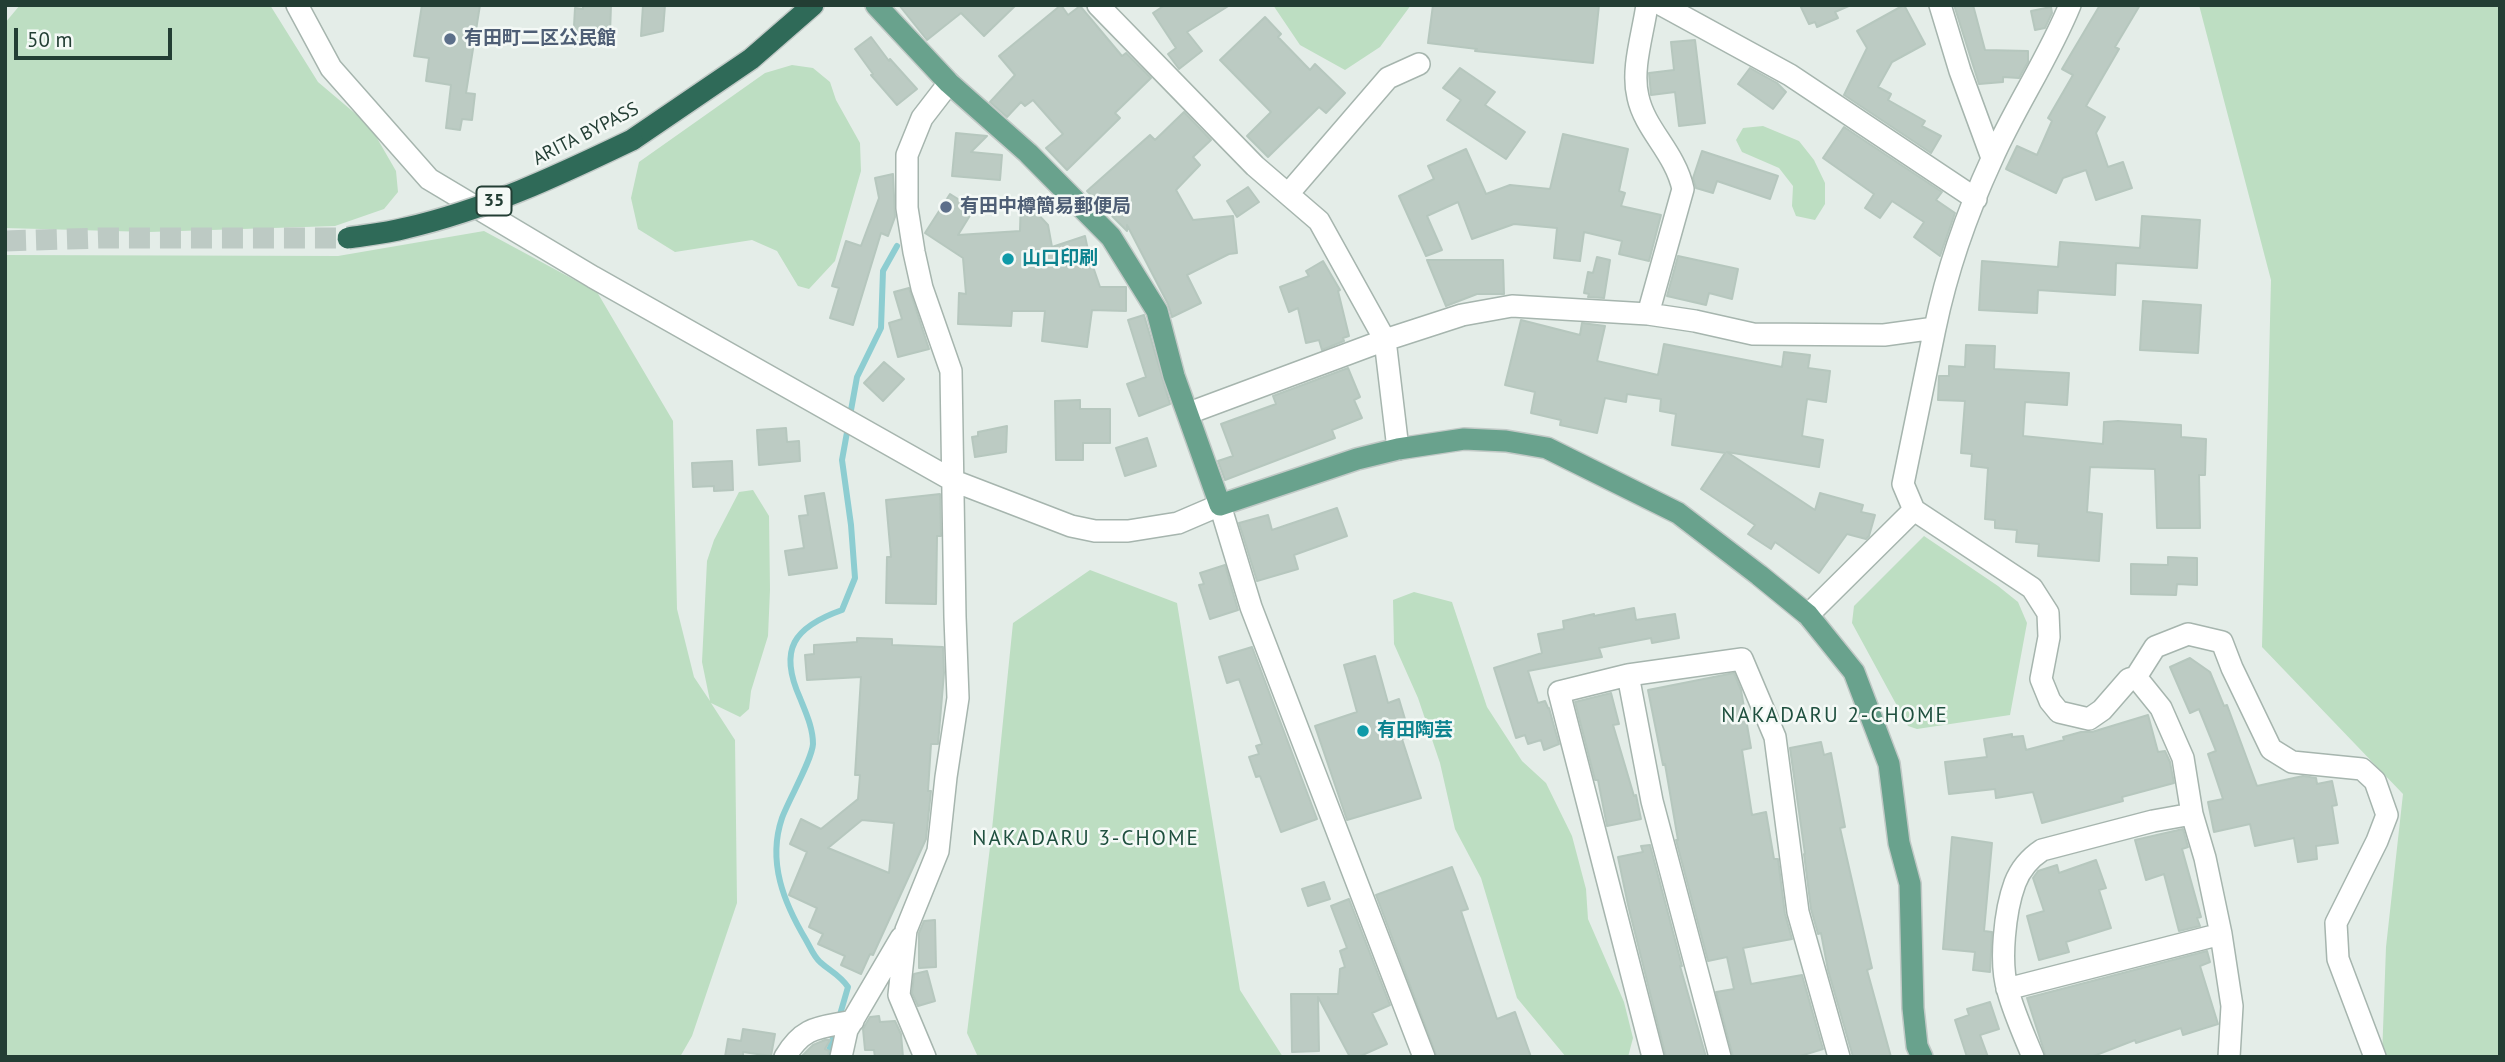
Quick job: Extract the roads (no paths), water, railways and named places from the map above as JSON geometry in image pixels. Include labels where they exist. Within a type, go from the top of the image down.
[{"type":"highway","name":"ARITA BYPASS","points":[[348,238],[406,228],[492,201],[550,180],[632,140],[751,59],[813,5]]},
{"type":"main road","points":[[876,5],[949,83],[1028,153],[1111,237],[1157,312],[1174,376],[1220,505],[1357,459],[1398,449],[1464,439],[1506,441],[1547,448],[1678,513],[1808,615],[1854,672],[1889,764],[1899,843],[1910,884],[1913,1008],[1917,1046],[1922,1057]]},
{"type":"street","points":[[297,5],[331,68],[429,179],[593,277],[954,481],[1071,526],[1095,531],[1128,531],[1178,523],[1220,505],[1251,607],[1424,1057]]},
{"type":"street","points":[[1098,5],[1255,166],[1320,221],[1385,340],[1398,449]]},
{"type":"street","points":[[1647,5],[1636,82],[1638,99],[1679,172],[1683,189],[1648,314]]},
{"type":"street","points":[[1662,5],[1790,75],[1976,199]]},
{"type":"street","points":[[1940,5],[1960,71],[1992,158]]},
{"type":"street","points":[[2070,5],[2056,40],[1992,158],[1942,293],[1903,484],[1914,510],[2032,588],[2048,613],[2049,637],[2041,679],[2050,701],[2059,712],[2089,719],[2102,710],[2129,680],[2136,677],[2155,646],[2188,634],[2222,642],[2271,749],[2292,762],[2362,769],[2375,781],[2387,815],[2336,923],[2338,959],[2375,1057]]},
{"type":"street","points":[[1288,194],[1388,78],[1419,64]]},
{"type":"street","points":[[841,1057],[847,1030],[906,930],[938,850],[958,698],[951,371],[922,288],[914,252],[907,194],[906,155],[922,118],[949,83]]},
{"type":"street","points":[[1189,414],[1385,340],[1462,315],[1512,306],[1648,314],[1753,334],[1884,335],[1935,328]]},
{"type":"street","points":[[1808,615],[1914,510]]},
{"type":"street","points":[[1653,1057],[1559,692],[1628,675],[1742,659],[1775,737],[1798,912],[1839,1057]]},
{"type":"street","points":[[1628,675],[1652,801],[1720,1057]]},
{"type":"street","points":[[2136,677],[2161,708],[2183,758],[2192,814],[2205,858],[2221,934],[2232,1006],[2229,1057]]},
{"type":"street","points":[[2033,1057],[2007,989],[2004,957],[2010,901],[2016,881],[2030,858],[2042,850],[2192,814]]},
{"type":"street","points":[[906,930],[899,995],[925,1057]]},
{"type":"street","points":[[2007,989],[2221,934]]},
{"type":"street","points":[[785,1057],[795,1040],[810,1030],[853,1021]]},
{"type":"waterway","points":[[839,1018],[848,987],[818,960],[798,926],[780,882],[776,850],[782,818],[809,760],[813,744],[809,721],[794,681],[791,653],[802,632],[812,624],[842,610],[855,578],[842,460],[857,377],[881,328],[883,271],[897,246]]},
{"type":"waterway","points":[[827,1057],[836,1029]]},
{"type":"tunnel","points":[[5,241],[101,238],[348,238]]},
{"type":"place","name":"有田町二区公民館","points":[[450,39]]},
{"type":"place","name":"有田中樽簡易郵便局","points":[[946,207]]},
{"type":"place","name":"山口印刷","points":[[1008,259]]},
{"type":"place","name":"有田陶芸","points":[[1363,731]]},
{"type":"district","name":"NAKADARU 2-CHOME","points":[[1835,716]]},
{"type":"district","name":"NAKADARU 3-CHOME","points":[[1086,839]]}]
